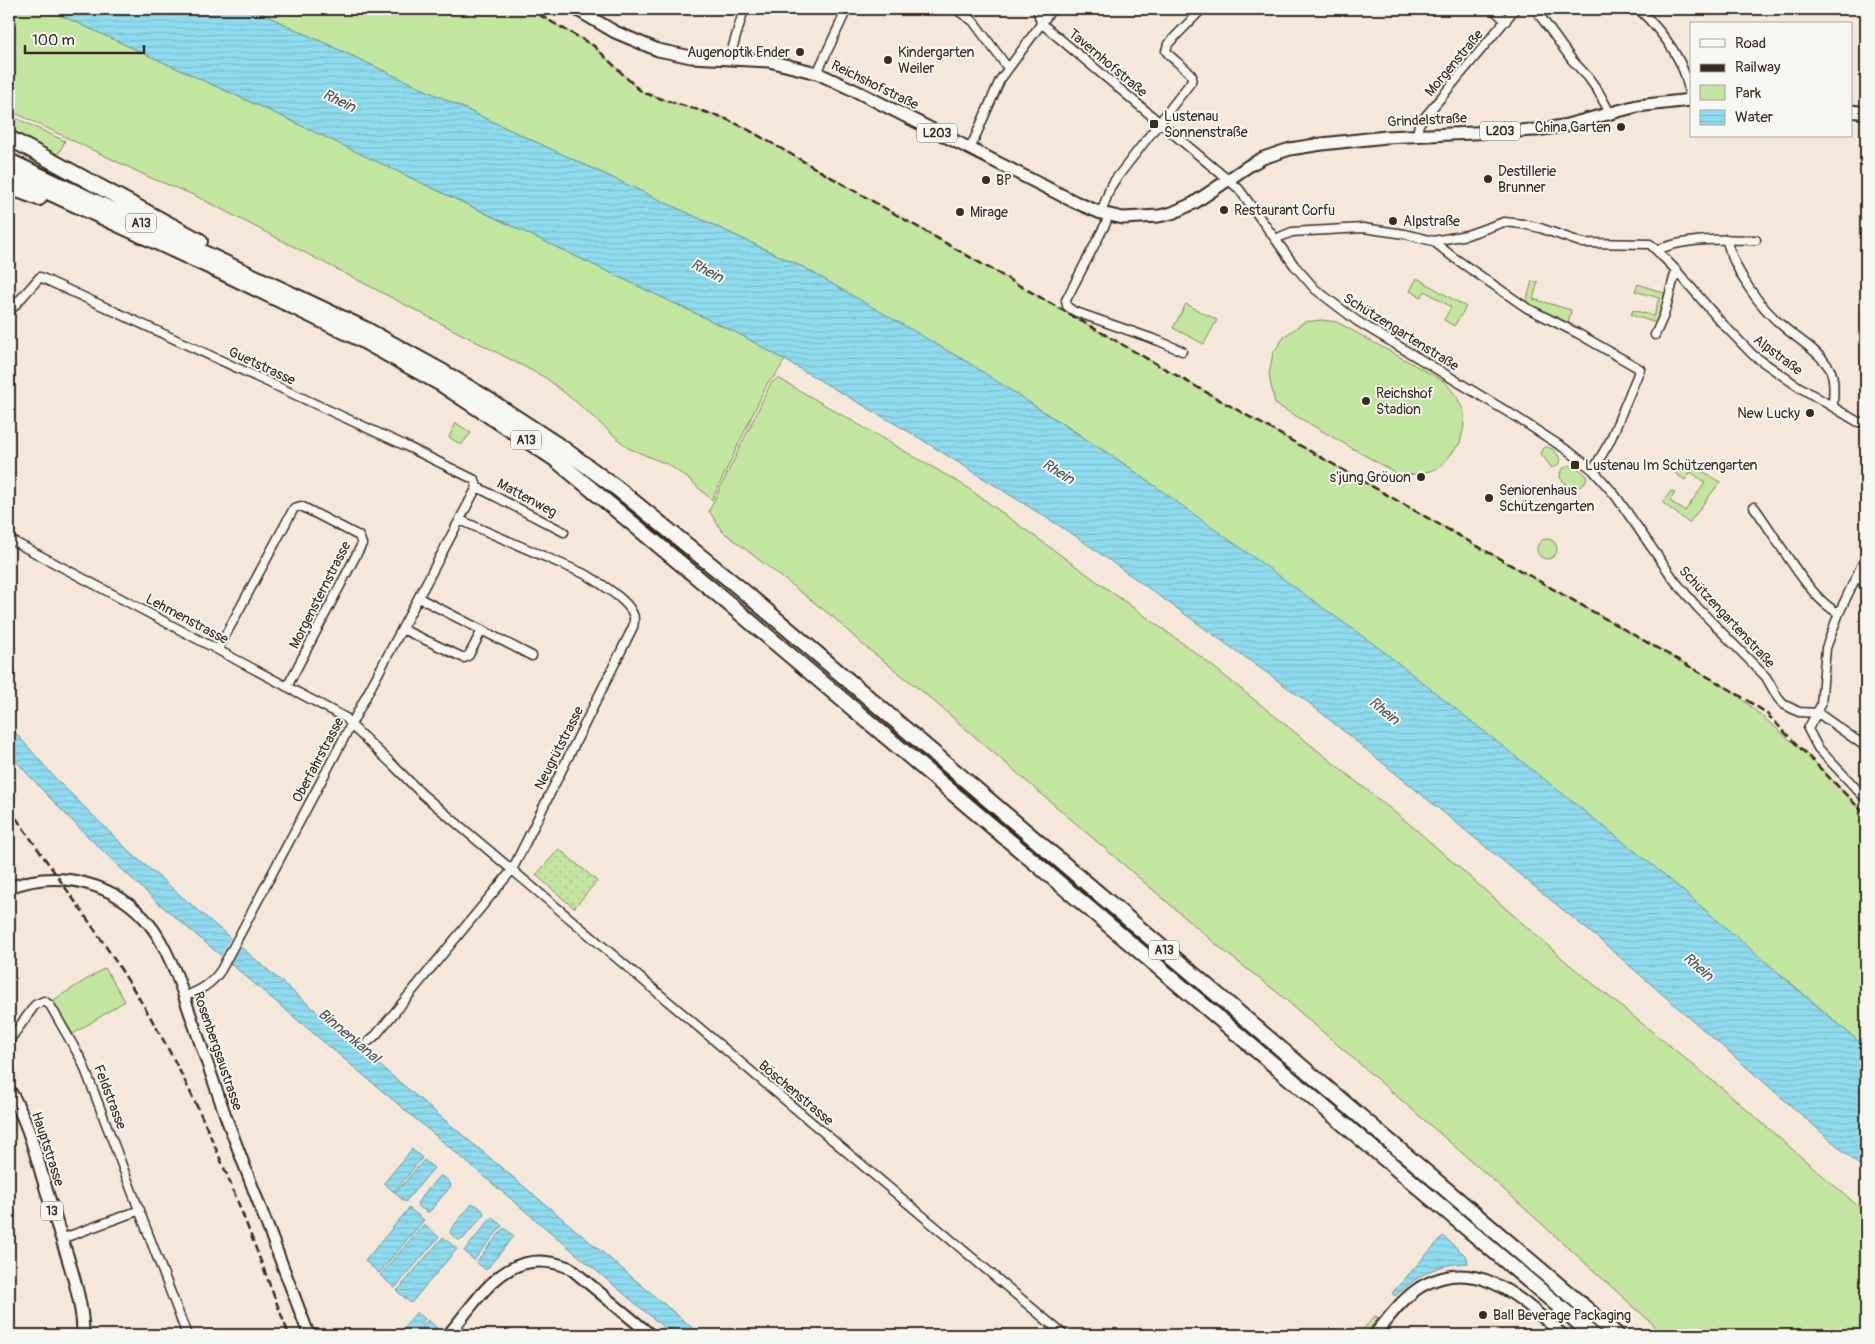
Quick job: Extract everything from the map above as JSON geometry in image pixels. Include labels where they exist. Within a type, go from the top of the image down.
[{"type":"highway","name":"A13","points":[[9,138],[266,274],[274,285]]},
{"type":"highway","name":"A13","points":[[9,161],[365,329],[460,382],[561,447],[618,489],[758,603],[1617,1335]]},
{"type":"highway","name":"A13","points":[[9,174],[230,276],[358,338],[400,360],[481,409],[555,459],[711,588],[1594,1335]]},
{"type":"highway","name":"A13","points":[[9,187],[39,198],[123,235],[141,236]]},
{"type":"main road","name":"L203","points":[[576,9],[615,32],[658,50],[691,57],[729,60]]},
{"type":"main road","name":"Reichshofstraße","points":[[729,60],[769,61],[817,73],[1075,202],[1104,214],[1123,218],[1142,218],[1172,213],[1194,203],[1229,180]]},
{"type":"main road","name":"Grindelstraße","points":[[1229,180],[1263,158],[1290,149],[1417,135],[1536,130],[1563,126],[1637,106],[1690,100]]},
{"type":"main road","points":[[1852,111],[1866,112]]},
{"type":"main road","name":"Hauptstrasse","points":[[9,1090],[22,1114],[61,1239],[82,1312],[83,1335]]},
{"type":"street","points":[[729,60],[744,9]]},
{"type":"street","points":[[817,73],[847,9]]},
{"type":"street","points":[[955,9],[973,21],[1008,68]]},
{"type":"street","points":[[1037,9],[1042,23]]},
{"type":"street","points":[[970,149],[995,92],[1008,68],[1052,9]]},
{"type":"street","points":[[1182,351],[1073,311],[1067,306],[1066,300],[1106,224],[1104,214],[1110,188],[1190,82],[1192,76],[1189,72],[1166,51],[1168,44],[1202,9]]},
{"type":"street","points":[[1493,9],[1506,21]]},
{"type":"street","name":"Morgenstraße","points":[[1417,135],[1419,124],[1515,9]]},
{"type":"street","points":[[1535,9],[1553,36],[1598,90],[1610,113]]},
{"type":"street","points":[[1639,9],[1656,26],[1672,47],[1683,66],[1690,96]]},
{"type":"street","name":"Tavernhofstraße","points":[[1042,23],[1229,180]]},
{"type":"street","name":"Schützengartenstraße","points":[[1229,180],[1248,200],[1294,265],[1315,289],[1343,312],[1508,412],[1570,452],[1593,470],[1614,495],[1676,581],[1698,608],[1766,677],[1778,698],[1791,709],[1799,712],[1818,713]]},
{"type":"street","points":[[1275,239],[1292,232],[1363,228],[1433,240],[1467,235],[1504,222],[1535,227],[1583,243],[1650,244],[1658,250],[1673,244],[1726,239],[1756,240]]},
{"type":"street","name":"Alpstraße","points":[[1726,239],[1729,249],[1746,280],[1767,312],[1819,356],[1828,366],[1833,377],[1833,407]]},
{"type":"street","points":[[1433,240],[1453,257],[1519,302],[1640,369],[1610,440],[1593,470]]},
{"type":"street","name":"Alpstraße","points":[[1658,250],[1720,322],[1753,355],[1858,422],[1866,422]]},
{"type":"street","points":[[1655,335],[1664,315],[1676,270]]},
{"type":"street","name":"Guetstrasse","points":[[9,312],[40,277],[404,445],[475,480],[478,487]]},
{"type":"street","points":[[460,520],[478,487]]},
{"type":"street","name":"Mattenweg","points":[[478,487],[564,532]]},
{"type":"street","name":"Morgensternstrasse","points":[[218,649],[294,508],[301,506],[359,536],[362,544],[287,686]]},
{"type":"street","points":[[1754,507],[1788,559],[1812,589],[1833,610],[1839,613]]},
{"type":"street","name":"Oberfahrstrasse","points":[[184,997],[199,991],[211,983],[221,970],[460,520]]},
{"type":"street","name":"Neugrütstrasse","points":[[369,1041],[376,1035],[512,870],[633,626],[634,617],[630,608],[602,584],[587,575],[460,520]]},
{"type":"street","name":"Lehmenstrasse","points":[[9,539],[287,686],[346,718],[351,724]]},
{"type":"street","points":[[1866,556],[1839,613],[1826,648],[1821,705],[1808,729],[1811,738],[1818,748],[1866,799]]},
{"type":"street","points":[[1858,574],[1866,588]]},
{"type":"street","points":[[419,598],[532,656]]},
{"type":"street","points":[[402,629],[464,658],[469,655],[482,630]]},
{"type":"street","points":[[1818,713],[1866,747]]},
{"type":"street","name":"Böschenstrasse","points":[[351,724],[422,794],[1064,1335]]},
{"type":"street","name":"Rosenbergsaustrasse","points":[[9,888],[34,881],[63,879],[82,882],[107,890],[121,898],[139,913],[159,938],[170,960],[184,997],[227,1120],[309,1335]]},
{"type":"street","name":"Feldstrasse","points":[[9,1041],[35,1005],[44,1001],[54,1011],[82,1061],[187,1335]]},
{"type":"street","points":[[61,1239],[140,1210]]},
{"type":"street","points":[[448,1335],[487,1289],[503,1274],[513,1267],[528,1261],[555,1262],[570,1268],[651,1335]]},
{"type":"street","points":[[1374,1335],[1409,1297],[1421,1287],[1447,1277],[1464,1276],[1491,1281],[1509,1290],[1563,1335]]},
{"type":"green space","points":[[9,9],[47,9],[281,116],[743,336],[785,360],[775,376],[768,382],[712,500],[690,480],[669,465],[628,448],[546,378],[196,196],[151,178],[9,110]]},
{"type":"green space","points":[[252,9],[529,9],[594,46],[644,93],[722,117],[747,129],[1731,690],[1809,756],[1866,815],[1866,1048],[1784,977],[1130,468],[1062,423],[805,268]]},
{"type":"green space","points":[[9,115],[65,141],[57,157],[9,133]]},
{"type":"green space","points":[[1417,278],[1466,307],[1454,326],[1444,320],[1451,307],[1425,291],[1421,297],[1410,291]]},
{"type":"green space","points":[[1532,281],[1538,282],[1533,299],[1571,310],[1568,325],[1526,302]]},
{"type":"green space","points":[[1638,284],[1667,294],[1657,323],[1631,315],[1633,310],[1654,316],[1659,298],[1635,291]]},
{"type":"green space","points":[[1186,304],[1217,320],[1204,344],[1173,328]]},
{"type":"green space","name":"Reichshof Stadion","points":[[1321,320],[1337,322],[1445,382],[1457,397],[1464,412],[1464,426],[1460,443],[1444,463],[1436,469],[1419,474],[1399,475],[1275,404],[1269,375],[1273,353],[1285,336],[1304,322]]},
{"type":"green space","points":[[778,378],[965,486],[1196,653],[1413,827],[1570,965],[1724,1090],[1866,1213],[1866,1335],[1665,1335],[1492,1179],[1278,993],[1224,951],[923,692],[862,644],[833,617],[722,531],[709,511],[771,383]]},
{"type":"green space","points":[[456,423],[471,433],[461,445],[449,437]]},
{"type":"green space","points":[[1544,447],[1552,449],[1556,453],[1560,460],[1558,465],[1552,468],[1541,454]]},
{"type":"green space","points":[[1569,465],[1579,469],[1587,476],[1582,486],[1570,488],[1560,478],[1561,470]]},
{"type":"green space","points":[[1682,466],[1690,472],[1694,466],[1720,482],[1689,523],[1663,503],[1671,491],[1675,493],[1670,501],[1685,511],[1705,483],[1691,472],[1685,480],[1675,473]]},
{"type":"green space","points":[[1547,539],[1554,542],[1557,549],[1554,556],[1547,559],[1540,556],[1537,549],[1540,542]]},
{"type":"green space","points":[[559,849],[597,881],[574,908],[536,875]]},
{"type":"green space","points":[[105,968],[125,1001],[73,1034],[52,1001]]},
{"type":"green space","points":[[1375,1316],[1379,1318],[1364,1335],[1358,1335]]},
{"type":"water","name":"Rhein","points":[[47,9],[252,9],[805,268],[969,363],[1130,468],[1383,651],[1661,872],[1866,1048],[1866,1171],[1600,940],[1309,703],[1074,535],[911,433],[743,336],[281,116]]},
{"type":"water","points":[[9,725],[56,779],[132,854],[378,1064],[701,1335],[673,1335],[157,902],[44,792],[9,753]]},
{"type":"water","points":[[412,1149],[422,1158],[394,1192],[384,1183]]},
{"type":"water","points":[[424,1160],[434,1168],[405,1202],[395,1193]]},
{"type":"water","points":[[439,1176],[447,1179],[451,1186],[430,1211],[427,1212],[418,1206],[417,1203]]},
{"type":"water","points":[[472,1204],[480,1208],[484,1215],[463,1239],[458,1240],[450,1233],[451,1229]]},
{"type":"water","points":[[409,1208],[424,1220],[379,1273],[365,1261]]},
{"type":"water","points":[[492,1217],[502,1226],[474,1260],[464,1251]]},
{"type":"water","points":[[424,1224],[439,1237],[395,1288],[380,1275]]},
{"type":"water","points":[[504,1228],[514,1236],[486,1270],[476,1262]]},
{"type":"water","points":[[1443,1236],[1467,1257],[1468,1263],[1437,1268],[1428,1272],[1395,1296],[1392,1293]]},
{"type":"water","points":[[443,1237],[457,1249],[411,1303],[397,1291]]},
{"type":"water","points":[[417,1312],[425,1319],[412,1335],[399,1335],[398,1334]]},
{"type":"water","points":[[428,1320],[437,1328],[431,1335],[415,1335]]},
{"type":"pier","points":[[232,935],[241,944],[230,966],[220,958]]},
{"type":"railway","points":[[529,9],[594,46],[644,93],[722,117],[747,129],[1731,690],[1765,712],[1866,815]]},
{"type":"railway","points":[[9,808],[110,953],[165,1043],[217,1150],[289,1335]]},
{"type":"place","name":"Augenoptik Ender","points":[[800,52]]},
{"type":"place","name":"Kindergarten Weiler","points":[[888,60]]},
{"type":"place","name":"Lustenau Sonnenstraße","points":[[1154,124]]},
{"type":"place","name":"China Garten","points":[[1621,127]]},
{"type":"place","name":"Destillerie Brunner","points":[[1488,179]]},
{"type":"place","name":"BP","points":[[986,180]]},
{"type":"place","name":"Restaurant Corfu","points":[[1224,210]]},
{"type":"place","name":"Mirage","points":[[960,212]]},
{"type":"place","name":"Alpstraße","points":[[1393,221]]},
{"type":"place","name":"Reichshof Stadion","points":[[1366,401]]},
{"type":"place","name":"New Lucky","points":[[1810,413]]},
{"type":"place","name":"Lustenau Im Schützengarten","points":[[1575,465]]},
{"type":"place","name":"s'jung Gröuon","points":[[1421,477]]},
{"type":"place","name":"Seniorenhaus Schützengarten","points":[[1489,498]]},
{"type":"place","name":"Ball Beverage Packaging","points":[[1483,1315]]},
{"type":"water label","name":"Binnenkanal","points":[[349,1036]]}]
